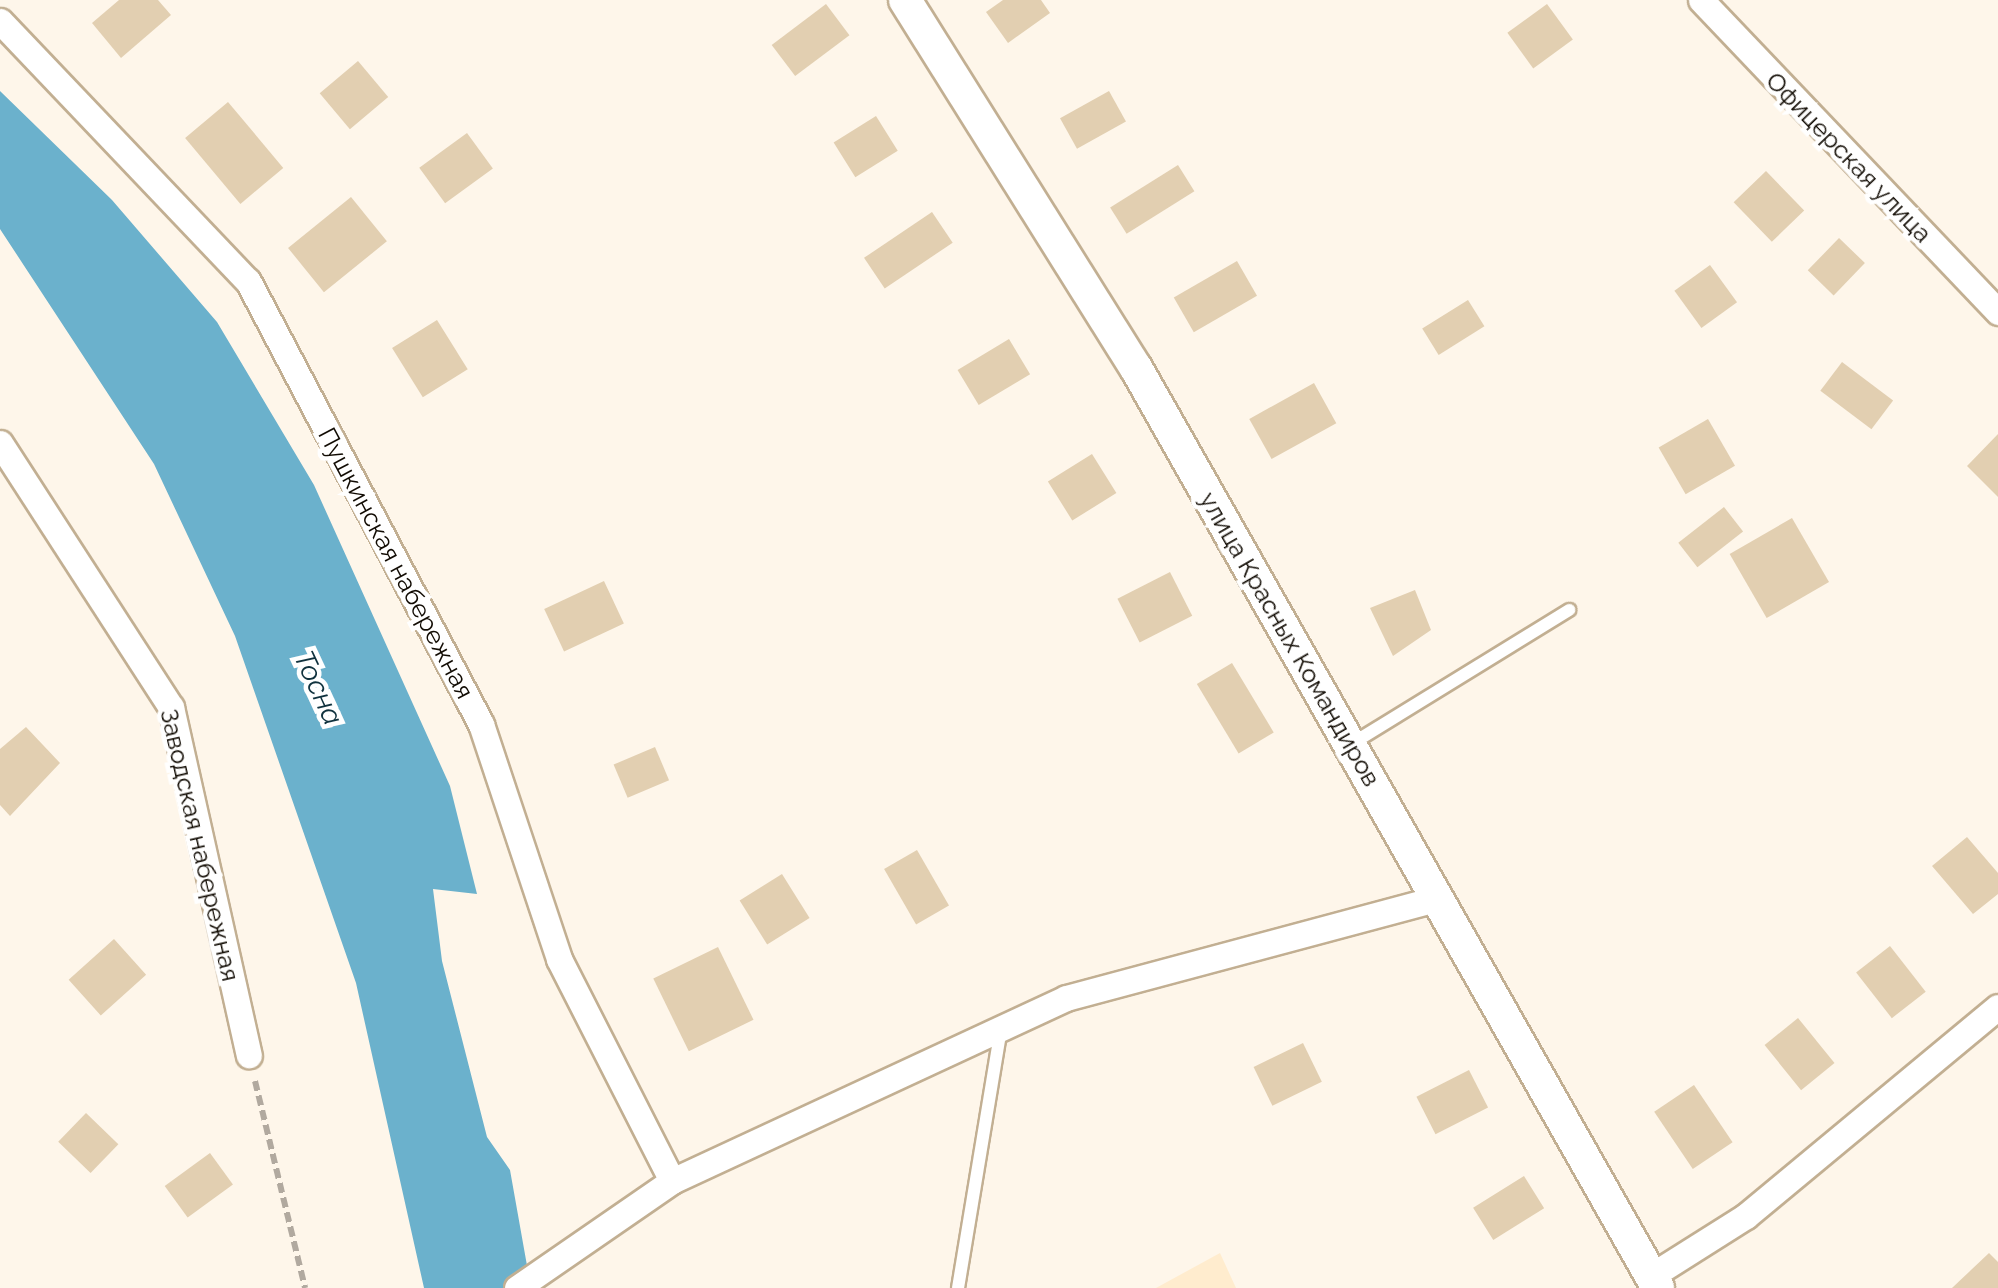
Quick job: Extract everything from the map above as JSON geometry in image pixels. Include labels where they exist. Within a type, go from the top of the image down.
[{"type":"street","name":"улица Красных Командиров","points":[[905,0],[1136,368],[1654,1282]]},
{"type":"street","name":"Офицерская улица","points":[[1701,0],[1998,312]]},
{"type":"street","name":"Пушкинская набережная","points":[[0,21],[248,281],[481,724],[559,959],[672,1181]]},
{"type":"street","name":"Заводская набережная","points":[[0,442],[171,706],[249,1055]]},
{"type":"street","points":[[517,1288],[601,1234],[672,1181],[1066,998],[1438,898]]},
{"type":"street","points":[[1654,1282],[1746,1216],[1998,1007]]},
{"type":"lane","points":[[1350,744],[1568,610]]},
{"type":"lane","points":[[958,1288],[1002,1026]]},
{"type":"path","points":[[249,1055],[305,1288]]},
{"type":"shaded area","points":[[1220,1253],[1236,1288],[1156,1288]]},
{"type":"water","name":"Тосна","points":[[0,91],[112,200],[217,322],[314,485],[450,786],[477,894],[433,889],[442,961],[487,1137],[510,1170],[531,1288],[424,1288],[356,983],[235,636],[154,464],[0,229]]},
{"type":"building","points":[[119,0],[158,0],[171,15],[121,58],[92,23]]},
{"type":"building","points":[[1003,0],[1041,0],[1050,13],[1008,43],[986,12]]},
{"type":"building","points":[[826,4],[849,35],[795,76],[772,45]]},
{"type":"building","points":[[1547,4],[1573,40],[1533,68],[1507,33]]},
{"type":"building","points":[[358,61],[388,97],[350,129],[320,93]]},
{"type":"building","points":[[1109,91],[1126,122],[1077,149],[1060,118]]},
{"type":"building","points":[[228,102],[283,168],[240,204],[185,138]]},
{"type":"building","points":[[876,116],[898,151],[855,177],[834,142]]},
{"type":"building","points":[[467,133],[493,169],[445,203],[419,168]]},
{"type":"building","points":[[1178,165],[1194,191],[1127,234],[1110,207]]},
{"type":"building","points":[[1766,171],[1804,211],[1772,242],[1734,202]]},
{"type":"building","points":[[351,197],[387,241],[324,292],[288,248]]},
{"type":"building","points":[[932,212],[953,243],[885,289],[864,258]]},
{"type":"building","points":[[1839,238],[1865,263],[1834,295],[1808,270]]},
{"type":"building","points":[[1237,261],[1257,296],[1194,332],[1174,298]]},
{"type":"building","points":[[1710,265],[1737,302],[1701,328],[1674,291]]},
{"type":"building","points":[[1468,300],[1484,326],[1439,355],[1422,329]]},
{"type":"building","points":[[437,320],[468,369],[423,397],[392,348]]},
{"type":"building","points":[[1009,339],[1030,374],[979,405],[958,370]]},
{"type":"building","points":[[1842,362],[1893,401],[1871,429],[1820,391]]},
{"type":"building","points":[[1314,383],[1336,423],[1272,459],[1249,419]]},
{"type":"building","points":[[1708,419],[1735,466],[1686,494],[1659,448]]},
{"type":"building","points":[[1998,434],[1998,497],[1967,466]]},
{"type":"building","points":[[1092,454],[1116,493],[1072,521],[1048,482]]},
{"type":"building","points":[[1724,507],[1743,531],[1697,567],[1678,543]]},
{"type":"building","points":[[1792,518],[1829,582],[1767,618],[1730,554]]},
{"type":"building","points":[[1170,572],[1192,616],[1140,642],[1117,599]]},
{"type":"building","points":[[604,581],[624,624],[564,651],[544,609]]},
{"type":"building","points":[[1415,590],[1431,630],[1393,656],[1370,608]]},
{"type":"building","points":[[1232,663],[1274,732],[1239,754],[1197,684]]},
{"type":"building","points":[[26,727],[60,763],[10,816],[0,805],[0,749]]},
{"type":"building","points":[[655,747],[669,780],[628,798],[614,765]]},
{"type":"building","points":[[1967,837],[1998,873],[1998,894],[1973,914],[1932,866]]},
{"type":"building","points":[[917,850],[949,905],[916,924],[884,869]]},
{"type":"building","points":[[782,874],[810,918],[767,945],[740,900]]},
{"type":"building","points":[[114,939],[146,975],[101,1015],[69,980]]},
{"type":"building","points":[[1890,946],[1926,992],[1892,1018],[1856,972]]},
{"type":"building","points":[[718,947],[754,1020],[689,1051],[653,979]]},
{"type":"building","points":[[1798,1018],[1835,1063],[1801,1090],[1765,1045]]},
{"type":"building","points":[[1303,1043],[1322,1082],[1272,1106],[1254,1067]]},
{"type":"building","points":[[1469,1070],[1488,1107],[1435,1134],[1416,1097]]},
{"type":"building","points":[[1694,1085],[1733,1142],[1693,1169],[1654,1112]]},
{"type":"building","points":[[86,1113],[118,1144],[91,1173],[58,1142]]},
{"type":"building","points":[[210,1153],[233,1185],[188,1217],[165,1186]]},
{"type":"building","points":[[1524,1176],[1544,1208],[1493,1240],[1473,1208]]},
{"type":"building","points":[[1989,1253],[1998,1262],[1998,1288],[1952,1288]]}]
